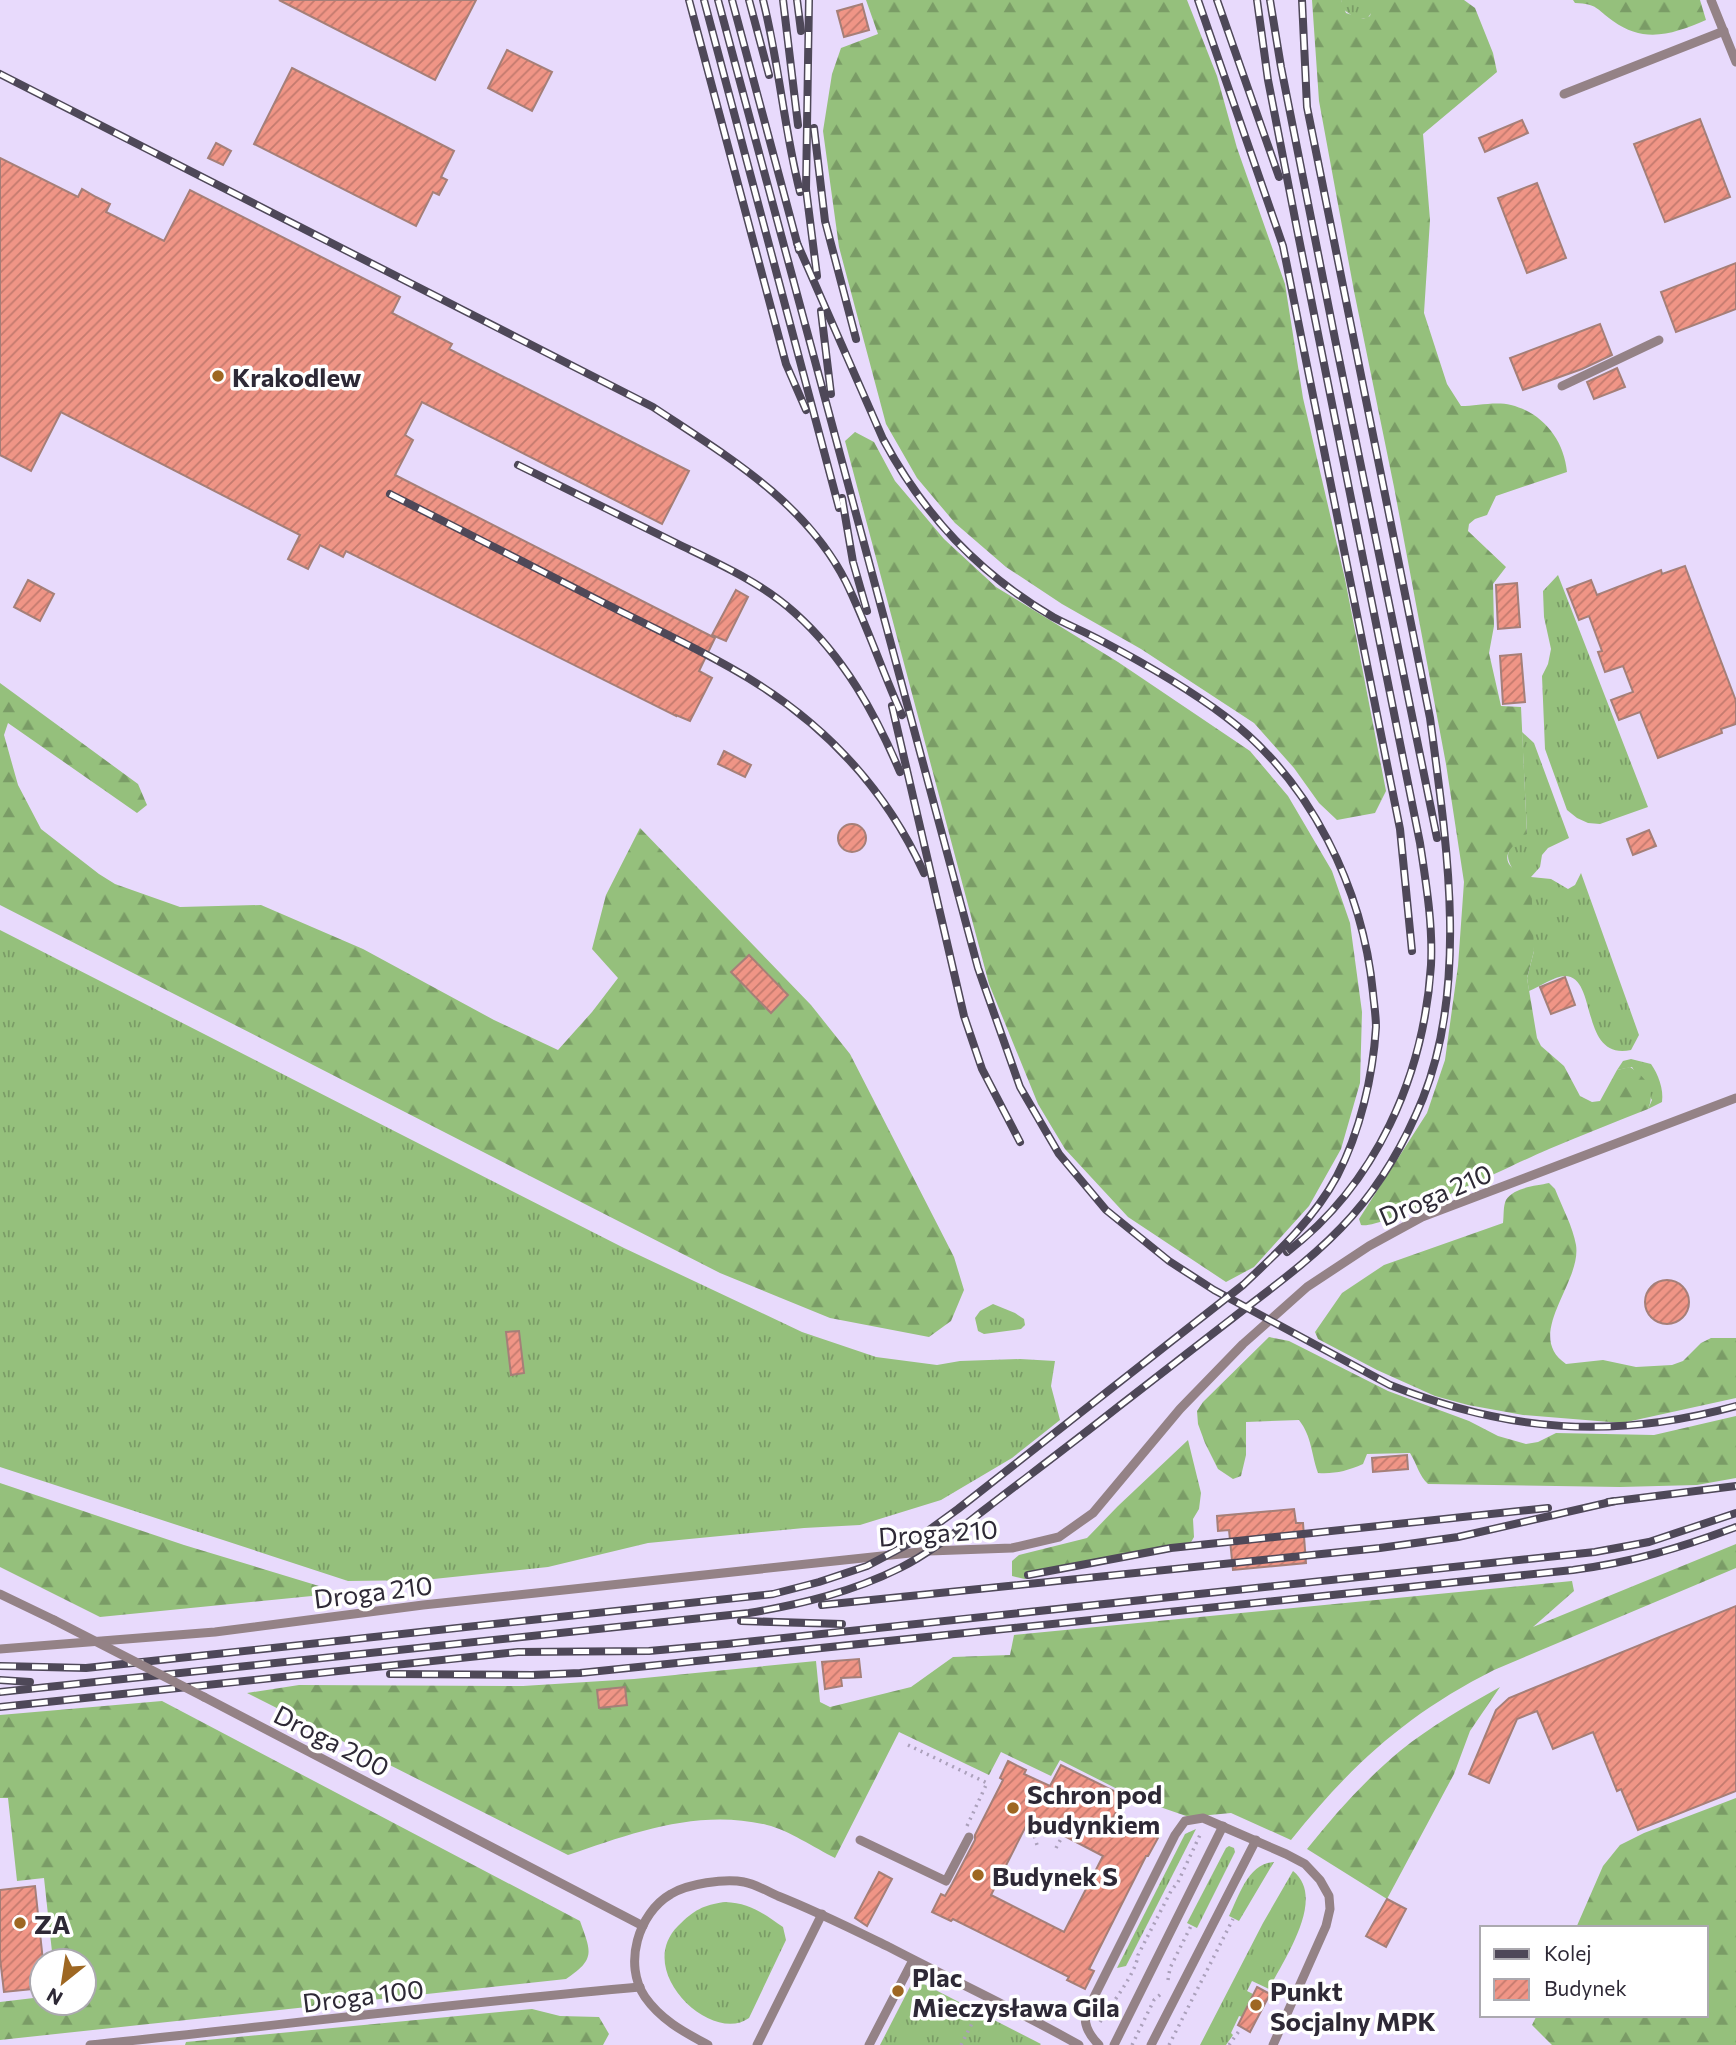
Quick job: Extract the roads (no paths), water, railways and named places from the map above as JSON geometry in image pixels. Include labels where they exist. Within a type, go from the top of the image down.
[{"type":"lane","points":[[1711,0],[1736,62]]},
{"type":"lane","points":[[1564,94],[1724,31]]},
{"type":"lane","points":[[1562,386],[1659,340]]},
{"type":"lane","name":"Droga 210","points":[[0,1649],[215,1632],[423,1605],[929,1551],[1012,1548],[1059,1538],[1093,1513],[1180,1409],[1243,1344],[1307,1287],[1368,1246],[1422,1217],[1736,1098]]},
{"type":"lane","name":"Droga 200","points":[[0,1594],[643,1926]]},
{"type":"lane","points":[[1099,2045],[1089,2032],[1086,2013],[1175,1835],[1185,1821],[1203,1818],[1296,1858],[1313,1871],[1326,1889],[1330,1903],[1326,1926],[1273,2045]]},
{"type":"lane","points":[[1114,2045],[1223,1826]]},
{"type":"lane","points":[[860,1840],[946,1881],[966,1836]]},
{"type":"lane","points":[[1152,2045],[1256,1840]]},
{"type":"lane","points":[[708,2045],[677,2028],[660,2014],[640,1987],[634,1955],[643,1926],[655,1908],[671,1894],[702,1883],[743,1882],[822,1914],[1079,2045]]},
{"type":"lane","points":[[757,2045],[822,1914]]},
{"type":"lane","points":[[869,2045],[913,1960]]},
{"type":"lane","name":"Droga 100","points":[[90,2045],[525,1997],[640,1987]]},
{"type":"lane","points":[[1055,2045],[1060,2035]]},
{"type":"railway","points":[[689,0],[786,364],[806,410]]},
{"type":"railway","points":[[704,0],[839,508]]},
{"type":"railway","points":[[718,0],[978,968],[1020,1087],[1059,1154],[1106,1210],[1169,1261],[1214,1290],[1390,1385],[1477,1413],[1561,1426],[1646,1424],[1736,1406]]},
{"type":"railway","points":[[732,0],[799,250]]},
{"type":"railway","points":[[749,0],[769,75]]},
{"type":"railway","points":[[763,0],[800,192]]},
{"type":"railway","points":[[783,0],[798,125]]},
{"type":"railway","points":[[797,0],[801,31]]},
{"type":"railway","points":[[809,0],[806,189],[817,276]]},
{"type":"railway","points":[[1198,0],[1283,246],[1400,829],[1412,951]]},
{"type":"railway","points":[[1217,0],[1279,177]]},
{"type":"railway","points":[[1257,0],[1268,80],[1420,843],[1431,934],[1431,965],[1418,1047],[1406,1087],[1390,1125],[1370,1161],[1346,1194],[1318,1225],[1287,1252]]},
{"type":"railway","points":[[1270,0],[1335,339],[1437,838]]},
{"type":"railway","points":[[0,1692],[749,1613],[807,1601],[864,1584],[912,1562],[956,1532],[1288,1275],[1328,1241],[1363,1203],[1383,1175],[1409,1129],[1423,1098],[1437,1053],[1446,1007],[1450,909],[1442,812],[1430,718],[1307,107],[1302,0]]},
{"type":"railway","points":[[0,74],[653,407],[735,462],[786,504],[809,527],[829,553],[854,598],[902,715]]},
{"type":"railway","points":[[814,128],[825,221],[856,339]]},
{"type":"railway","points":[[0,1666],[86,1668],[773,1594],[867,1566],[914,1541],[958,1509],[1243,1285],[1306,1221],[1337,1176],[1364,1103],[1372,1065],[1376,1023],[1367,954],[1358,915],[1328,840],[1283,772],[1256,743],[1226,717],[1164,675],[1026,600],[955,540],[916,493],[883,439],[797,243]]},
{"type":"railway","points":[[821,311],[831,394]]},
{"type":"railway","points":[[518,465],[723,566],[782,602],[813,630],[843,667],[869,707],[900,772]]},
{"type":"railway","points":[[390,494],[701,651],[792,708],[819,730],[868,781],[889,810],[924,873]]},
{"type":"railway","points":[[842,498],[853,562],[867,611]]},
{"type":"railway","points":[[892,706],[964,1016],[982,1069],[1020,1142]]},
{"type":"railway","points":[[1608,1502],[1736,1486]]},
{"type":"railway","points":[[822,1605],[1380,1548],[1458,1537],[1615,1501]]},
{"type":"railway","points":[[1028,1575],[1171,1548],[1548,1508]]},
{"type":"railway","points":[[0,1707],[518,1652],[649,1651],[727,1644],[1595,1552],[1649,1542],[1736,1513]]},
{"type":"railway","points":[[390,1674],[580,1673],[1573,1570],[1656,1553],[1736,1527]]},
{"type":"railway","points":[[741,1621],[842,1624]]},
{"type":"railway","points":[[0,1680],[30,1682]]},
{"type":"place","name":"Krakodlew","points":[[218,376]]},
{"type":"place","name":"Schron pod budynkiem","points":[[1013,1808]]},
{"type":"place","name":"Budynek S","points":[[978,1875]]},
{"type":"place","name":"ZA","points":[[20,1923]]},
{"type":"place","name":"Plac Mieczysława Gila","points":[[898,1991]]},
{"type":"place","name":"Punkt Socjalny MPK","points":[[1256,2005]]}]
